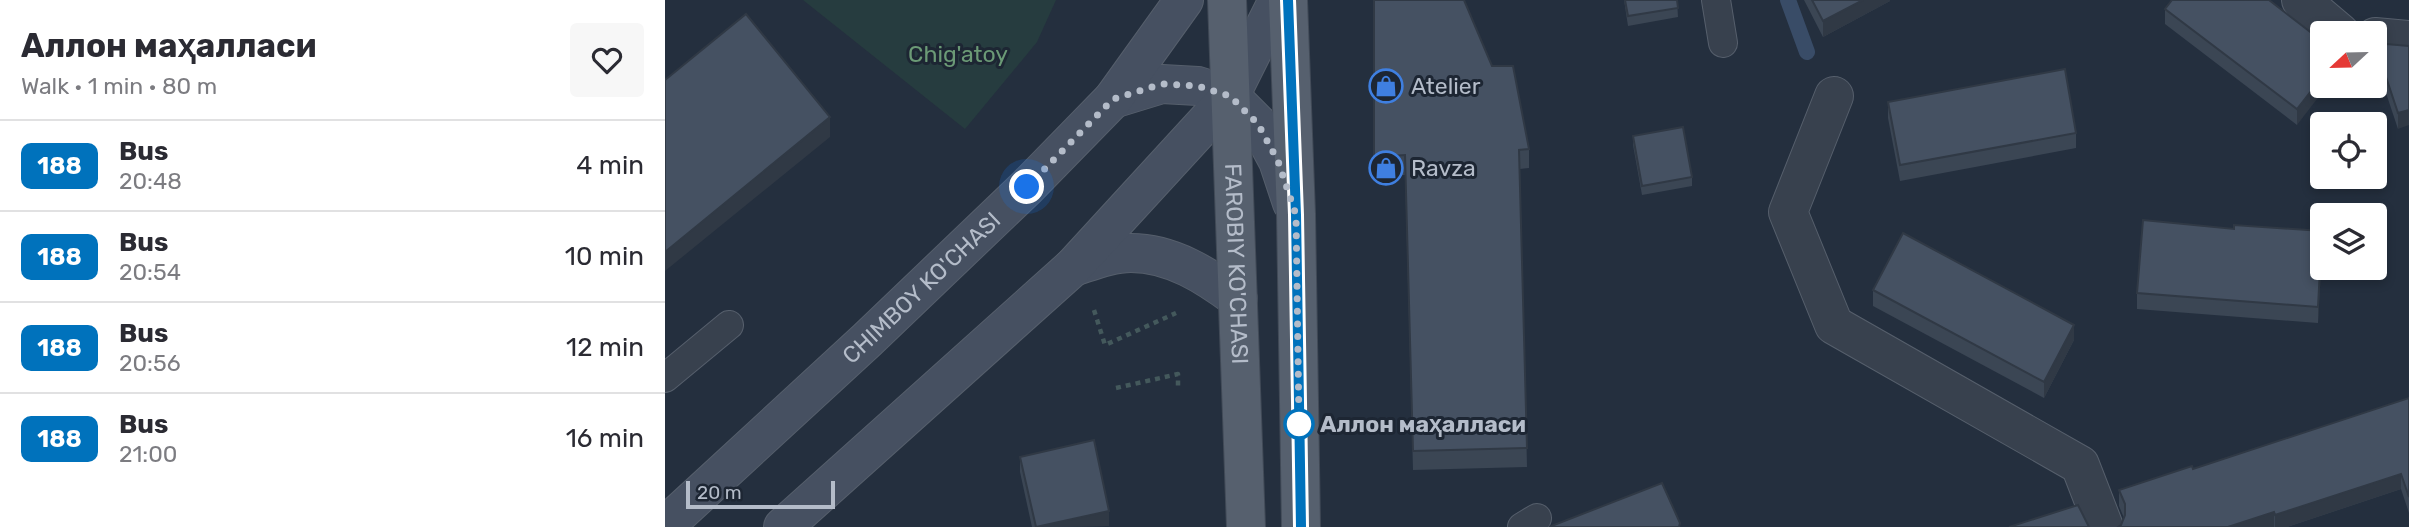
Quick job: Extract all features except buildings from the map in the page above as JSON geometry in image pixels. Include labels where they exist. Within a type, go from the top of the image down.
[{"type":"main road","name":"CHIMBOY KO'CHASI","points":[[665,526],[867,340],[1027,187],[1113,99],[1184,0]]},
{"type":"main road","name":"FAROBIY KO'CHASI","points":[[1227,0],[1246,527]]},
{"type":"main road","points":[[783,527],[1073,267],[1230,96],[1278,0]]},
{"type":"main road","points":[[1288,0],[1296,215],[1301,527]]},
{"type":"main road","points":[[1113,99],[1162,84],[1198,86],[1230,96],[1258,124],[1278,161],[1296,215]]},
{"type":"main road","points":[[1073,267],[1103,257],[1131,253],[1158,257],[1205,274],[1238,299]]},
{"type":"street","points":[[2301,0],[2326,21]]},
{"type":"street","points":[[2387,38],[2409,40]]},
{"type":"street","points":[[1834,96],[1788,212],[1834,324],[2080,465],[2104,527]]},
{"type":"lane","points":[[1716,0],[1723,43]]},
{"type":"lane","points":[[665,378],[729,325]]},
{"type":"path","points":[[1094,310],[1105,345],[1184,309]]},
{"type":"path","points":[[1116,388],[1178,374],[1178,388]]},
{"type":"green space","name":"Chig'atoy","points":[[803,0],[1056,0],[1037,42],[965,129]]},
{"type":"waterway","points":[[1788,0],[1807,52]]},
{"type":"bus line","name":"188","points":[[1288,0],[1296,215],[1301,527]]},
{"type":"place","name":"Atelier","points":[[1386,86]]},
{"type":"place","name":"Ravza","points":[[1386,168]]},
{"type":"place","name":"Аллон маҳалласи","points":[[1299,424]]},
{"type":"route","points":[[1027,187],[1113,99],[1162,84],[1198,86],[1230,96],[1258,124],[1278,161],[1296,215],[1299,424]]}]
